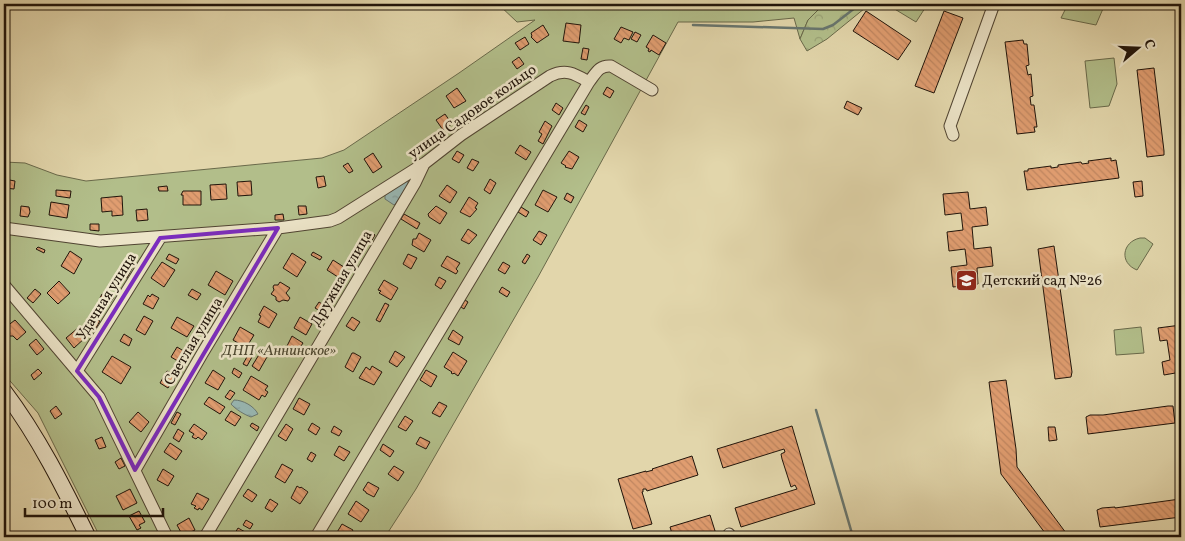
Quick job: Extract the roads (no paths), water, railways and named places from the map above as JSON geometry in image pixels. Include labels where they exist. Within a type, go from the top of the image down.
[{"type":"main road","points":[[4,391],[30,427],[66,491],[88,537]]},
{"type":"street","points":[[954,135],[950,126],[994,4]]},
{"type":"street","points":[[316,537],[589,82],[600,68],[611,66],[652,90]]},
{"type":"street","name":"улица Садовое кольцо","points":[[4,228],[100,241],[278,228],[330,221],[338,218],[425,162],[461,135],[550,76],[568,71],[589,82]]},
{"type":"street","name":"Дружная улица","points":[[205,537],[425,162]]},
{"type":"street","name":"Светлая улица","points":[[135,470],[278,228]]},
{"type":"street","name":"Удачная улица","points":[[77,371],[160,238]]},
{"type":"street","points":[[4,285],[99,397],[167,537]]},
{"type":"water","points":[[408,180],[408,185],[394,205],[385,199],[385,195],[402,182]]},
{"type":"water","points":[[234,400],[248,404],[258,414],[251,417],[243,413],[231,404]]},
{"type":"waterway","points":[[693,25],[823,29],[833,25],[860,4]]},
{"type":"waterway","points":[[816,410],[853,537]]},
{"type":"place","name":"Детский сад №26","points":[[966,280]]},
{"type":"park label","name":"ДНП «Аннинское»","points":[[279,350]]}]
